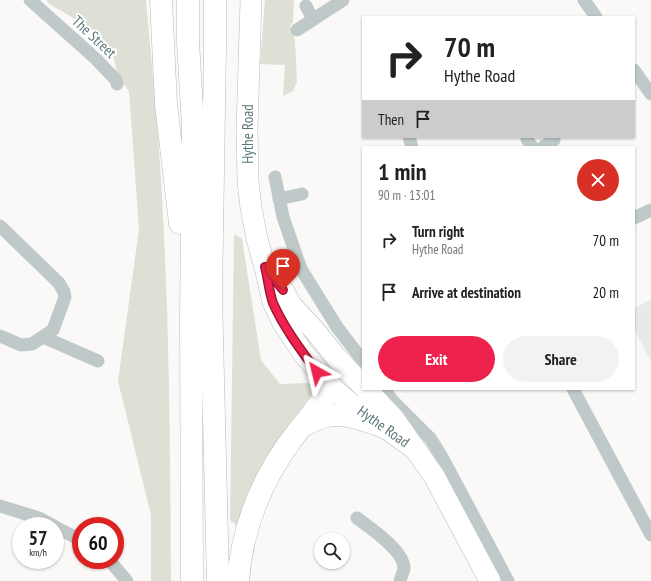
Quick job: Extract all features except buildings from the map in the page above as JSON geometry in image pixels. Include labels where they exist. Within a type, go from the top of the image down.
[{"type":"highway","points":[[161,0],[166,104],[191,319]]},
{"type":"highway","points":[[188,0],[188,42],[193,126],[191,319],[192,581]]},
{"type":"highway","points":[[215,0],[211,296],[218,581]]},
{"type":"highway","points":[[238,581],[240,560],[247,527],[257,500],[276,463],[292,438],[332,388]]},
{"type":"highway","points":[[302,427],[324,416],[340,415],[359,418],[384,428]]},
{"type":"main road","name":"Hythe Road","points":[[251,0],[247,161],[251,208],[257,239],[273,302],[283,323],[307,359],[332,388],[384,428],[422,443]]},
{"type":"main road","name":"Hythe Road","points":[[265,267],[283,290],[291,305],[362,385]]},
{"type":"main road","points":[[291,305],[303,334],[334,374],[335,381],[332,388]]},
{"type":"main road","name":"Hythe Road","points":[[367,390],[394,419],[422,443],[434,476],[490,581]]},
{"type":"street","name":"The Street","points":[[30,0],[96,59],[116,80],[117,84]]},
{"type":"street","points":[[297,30],[313,18],[343,0]]},
{"type":"street","points":[[584,0],[595,16]]},
{"type":"street","points":[[306,6],[313,18]]},
{"type":"street","points":[[635,71],[651,94]]},
{"type":"street","name":"Hythe Road","points":[[275,177],[283,217],[301,269],[337,327],[362,360]]},
{"type":"street","points":[[279,199],[302,194]]},
{"type":"street","points":[[635,218],[651,210]]},
{"type":"street","points":[[0,226],[59,283],[64,292],[63,302],[53,330],[43,337],[32,344],[21,345],[0,336]]},
{"type":"street","points":[[43,337],[98,361]]},
{"type":"street","name":"Hythe Road","points":[[385,390],[422,443],[442,457],[508,581]]},
{"type":"street","points":[[574,390],[651,535]]},
{"type":"street","points":[[0,506],[36,517]]},
{"type":"street","points":[[357,518],[387,541],[397,552],[404,567],[400,581]]},
{"type":"street","points":[[117,569],[127,581]]},
{"type":"shaded area","points":[[46,0],[146,0],[163,206],[169,408],[171,581],[151,581],[151,515],[118,381],[139,229],[129,91],[118,77],[113,54],[91,28],[49,4]]},
{"type":"shaded area","points":[[265,0],[294,0],[293,22],[290,26],[295,40],[297,81],[293,91],[283,96],[285,65],[260,64]]},
{"type":"shaded area","points":[[234,234],[242,239],[261,360],[280,384],[308,383],[316,389],[285,429],[257,483],[239,528],[230,520]]},
{"type":"shaded area","points":[[651,299],[651,362],[635,331],[635,308]]},
{"type":"route","points":[[283,290],[265,267],[273,302],[283,323],[317,372]]}]
